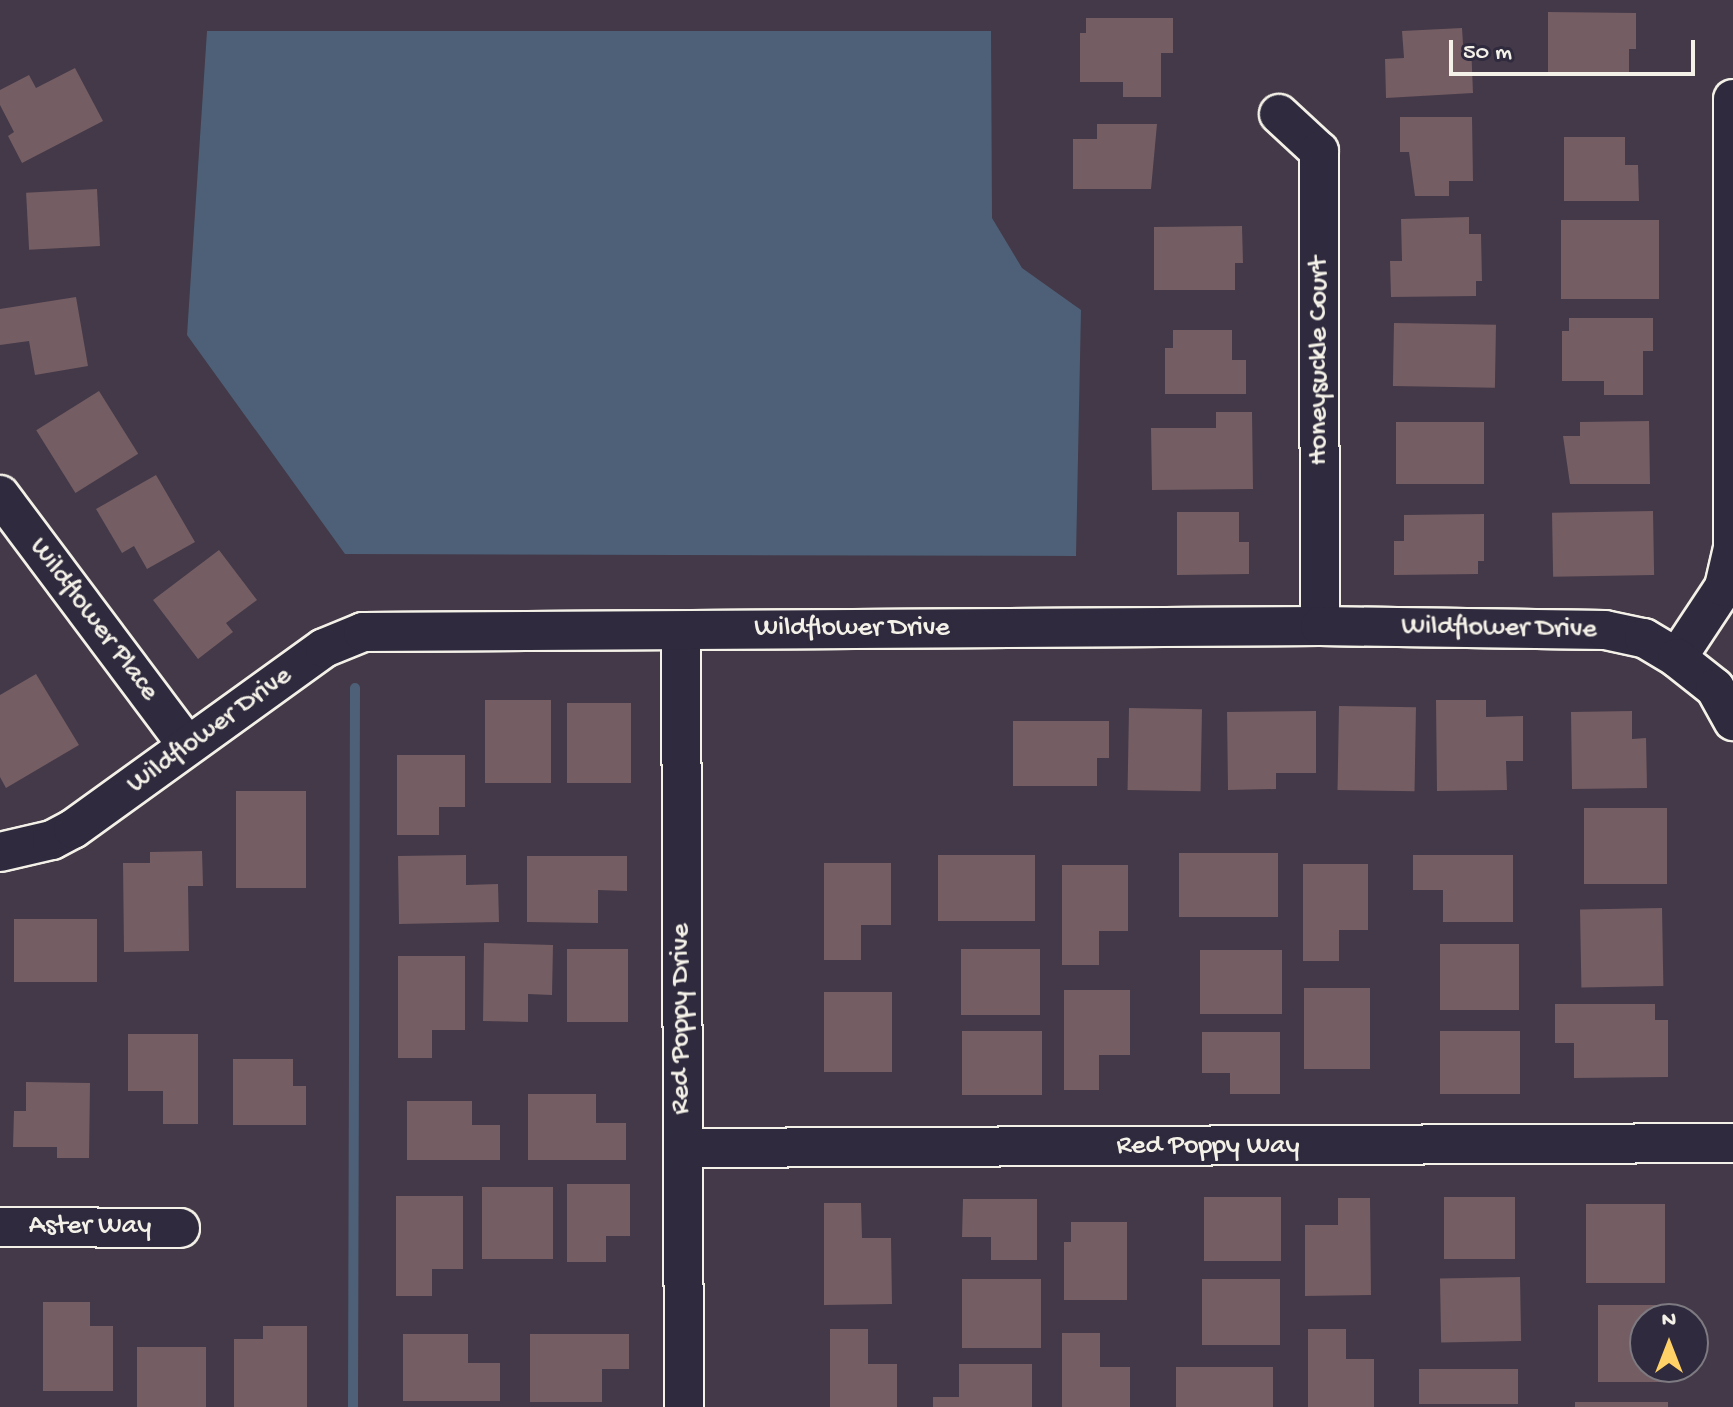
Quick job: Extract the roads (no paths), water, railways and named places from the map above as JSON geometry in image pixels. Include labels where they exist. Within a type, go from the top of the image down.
[{"type":"street","points":[[1677,658],[1724,587],[1733,548],[1733,99]]},
{"type":"street","name":"Honeysuckle Court","points":[[1279,114],[1319,151],[1320,626]]},
{"type":"street","name":"Wildflower Place","points":[[0,495],[187,745]]},
{"type":"street","name":"Wildflower Drive","points":[[0,852],[52,840],[73,829],[324,648],[363,632],[1320,626],[1605,630],[1644,638],[1677,658],[1715,688],[1733,721]]},
{"type":"street","name":"Red Poppy Drive","points":[[681,631],[684,1407]]},
{"type":"street","name":"Red Poppy Way","points":[[683,1148],[1733,1143]]},
{"type":"street","name":"Aster Way","points":[[0,1227],[180,1228]]},
{"type":"water","points":[[207,31],[991,31],[992,218],[1022,268],[1081,310],[1076,556],[345,554],[187,335]]},
{"type":"waterway","points":[[353,1407],[355,688]]}]
